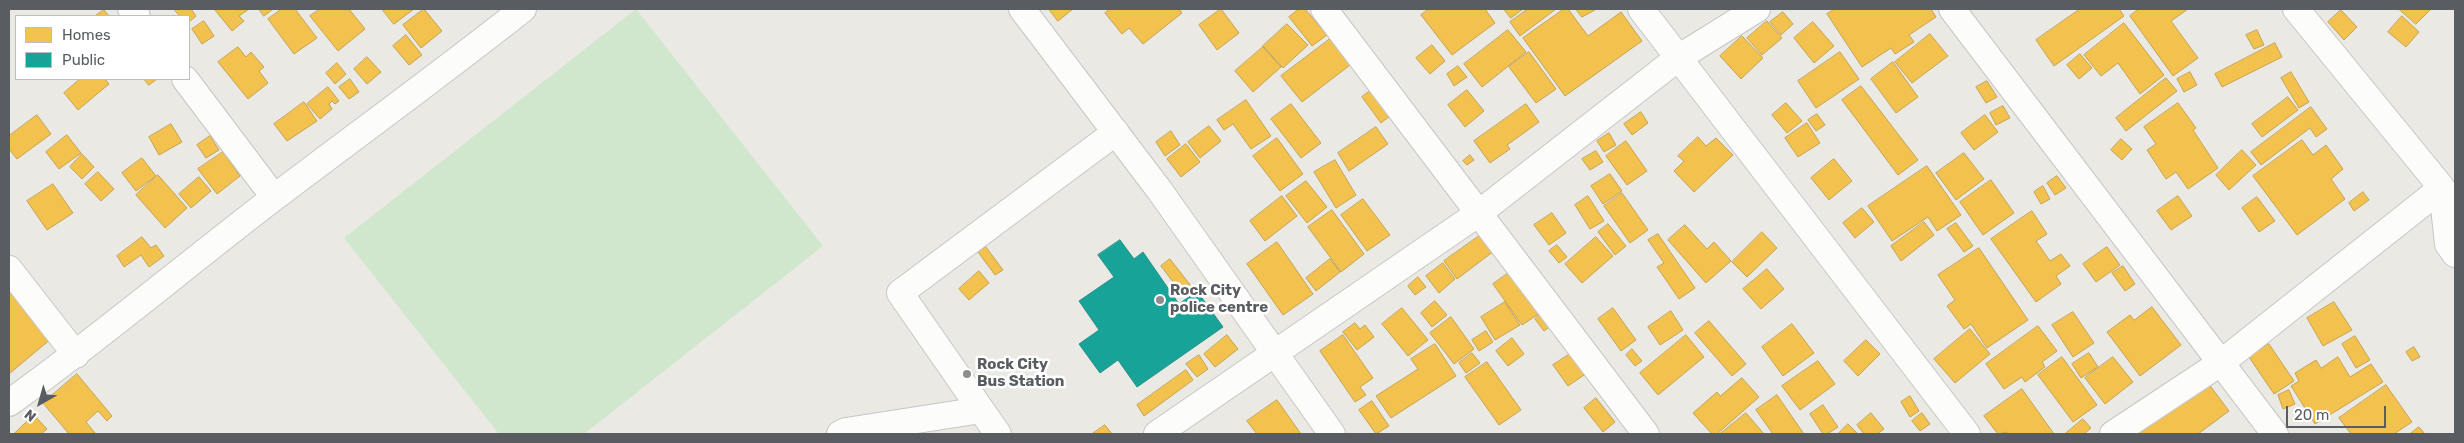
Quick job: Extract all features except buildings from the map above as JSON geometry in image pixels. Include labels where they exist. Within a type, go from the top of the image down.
[{"type":"street","points":[[9,403],[76,355],[274,197],[446,70],[523,9]]},
{"type":"street","points":[[1022,9],[1116,132],[1332,434]]},
{"type":"street","points":[[1324,9],[1646,434]]},
{"type":"street","points":[[1641,9],[1967,434]]},
{"type":"street","points":[[1157,434],[1479,214],[1678,58],[1757,9]]},
{"type":"street","points":[[1952,9],[2275,434]]},
{"type":"street","points":[[2296,9],[2442,188],[2453,245]]},
{"type":"street","points":[[186,80],[274,197]]},
{"type":"street","points":[[998,434],[900,293],[1116,132]]},
{"type":"street","points":[[2113,434],[2222,362],[2442,188]]},
{"type":"street","points":[[9,269],[76,355]]},
{"type":"street","points":[[840,434],[981,410]]},
{"type":"green space","points":[[636,9],[823,246],[584,434],[499,434],[344,238]]},
{"type":"place","name":"Rock City police centre","points":[[1160,300]]},
{"type":"place","name":"Rock City Bus Station","points":[[967,374]]}]
